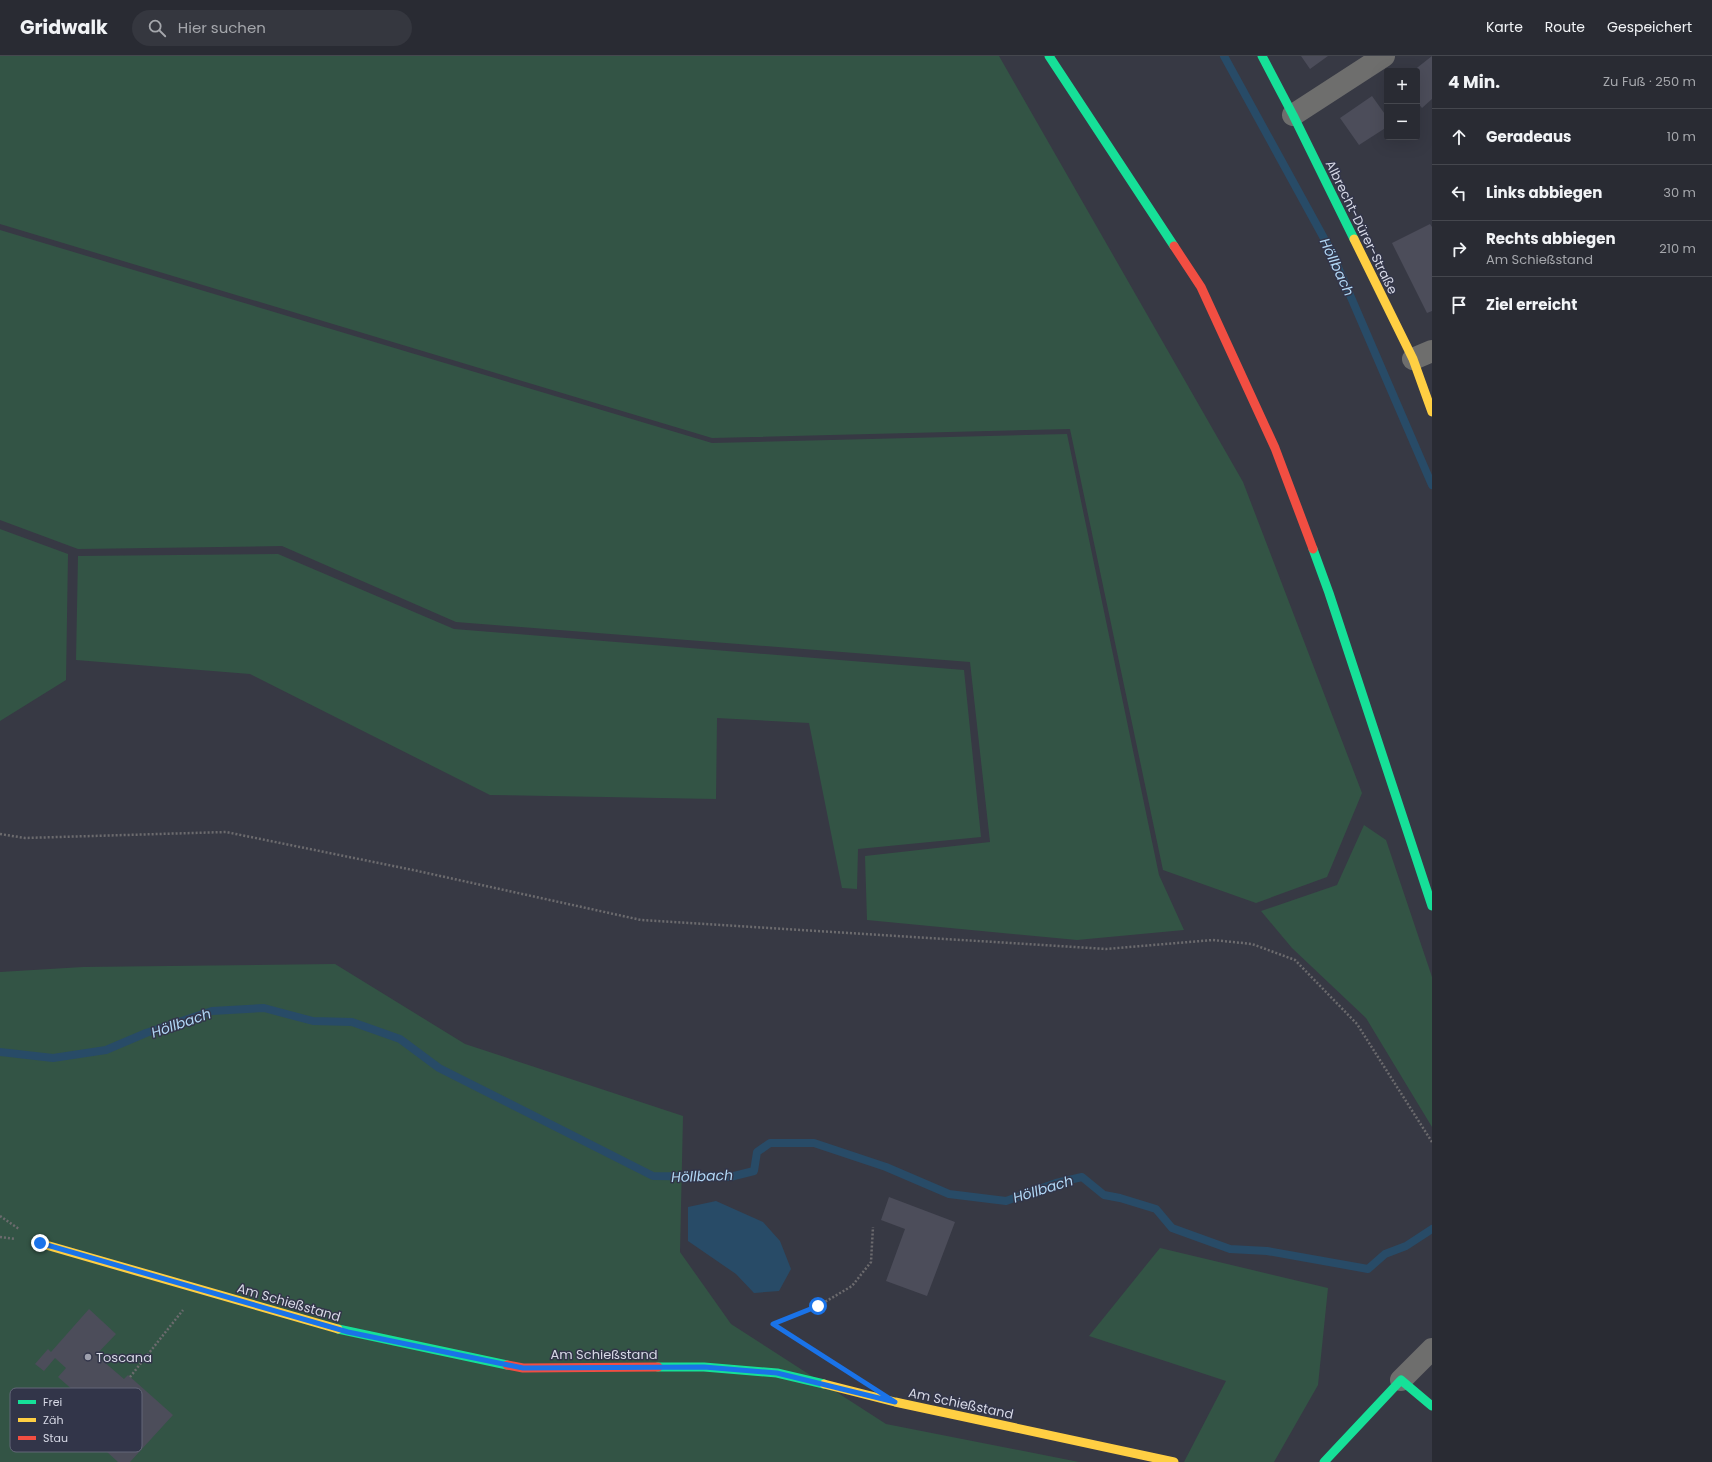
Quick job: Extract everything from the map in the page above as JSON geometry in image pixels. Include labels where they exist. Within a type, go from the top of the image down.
[{"type":"street","points":[[1049,56],[1200,288],[1275,448],[1329,593],[1432,906]]},
{"type":"street","name":"Albrecht-Dürer-Straße","points":[[1262,56],[1423,355],[1432,412]]},
{"type":"street","points":[[1293,115],[1384,56]]},
{"type":"street","name":"Am Schießstand","points":[[40,1243],[348,1332],[523,1368],[704,1367],[777,1373],[895,1402],[1174,1462]]},
{"type":"street","points":[[1324,1462],[1432,1349]]},
{"type":"street","points":[[1401,1380],[1432,1406]]},
{"type":"path","points":[[0,834],[25,838],[226,832],[413,870],[641,920],[1106,949],[1213,940],[1252,944],[1295,960],[1358,1024],[1432,1142]]},
{"type":"path","points":[[831,1361],[773,1324],[818,1306],[852,1286],[871,1262],[873,1227]]},
{"type":"path","points":[[130,1377],[200,1290]]},
{"type":"green space","points":[[0,56],[999,56],[1243,482],[1362,793],[1327,877],[1256,903],[1163,870],[1070,429],[712,438],[0,224]]},
{"type":"green space","points":[[0,230],[712,443],[1067,434],[1159,875],[1184,930],[1077,940],[867,920],[865,856],[990,842],[970,662],[456,622],[282,546],[78,549],[0,520]]},
{"type":"green space","points":[[0,529],[68,554],[66,680],[0,721]]},
{"type":"green space","points":[[278,554],[454,629],[964,670],[981,837],[858,849],[857,889],[842,888],[809,723],[717,718],[716,799],[490,795],[250,674],[76,660],[78,556]]},
{"type":"green space","points":[[1364,825],[1386,840],[1432,977],[1432,1127],[1366,1018],[1292,948],[1261,911],[1337,885]]},
{"type":"green space","points":[[335,964],[465,1044],[683,1116],[680,1252],[731,1324],[886,1424],[1079,1462],[0,1462],[0,972],[83,967]]},
{"type":"green space","points":[[1160,1248],[1328,1288],[1318,1385],[1274,1462],[1184,1462],[1226,1381],[1089,1336]]},
{"type":"water","points":[[716,1201],[763,1222],[780,1241],[791,1269],[779,1291],[754,1293],[736,1274],[688,1241],[688,1207]]},
{"type":"building","points":[[1301,56],[1328,56],[1310,69]]},
{"type":"building","points":[[1432,56],[1432,99],[1422,108],[1420,106],[1420,68],[1417,68]]},
{"type":"building","points":[[1372,96],[1384,113],[1384,129],[1359,145],[1340,118]]},
{"type":"building","points":[[1430,224],[1432,227],[1432,311],[1427,313],[1392,243]]},
{"type":"building","points":[[889,1197],[955,1222],[927,1296],[886,1281],[905,1229],[881,1220]]},
{"type":"building","points":[[89,1309],[116,1334],[96,1355],[124,1379],[128,1375],[173,1415],[142,1449],[142,1388],[71,1388],[58,1377],[66,1368],[55,1358],[44,1371],[35,1364],[48,1349],[51,1352]]},
{"type":"building","points":[[107,1452],[139,1452],[130,1462],[118,1462]]},
{"type":"waterway","name":"Höllbach","points":[[1224,56],[1331,251],[1432,485]]},
{"type":"waterway","name":"Höllbach","points":[[0,1052],[53,1058],[106,1050],[146,1033],[212,1011],[264,1008],[313,1021],[352,1022],[400,1039],[439,1068],[653,1176],[730,1177],[754,1171],[757,1152],[770,1143],[814,1143],[886,1167],[949,1194],[1006,1201],[1056,1183],[1082,1177],[1104,1195],[1120,1198],[1156,1209],[1172,1228],[1230,1249],[1267,1251],[1368,1269],[1385,1254],[1406,1246],[1432,1229]]},
{"type":"traffic: fast","points":[[1049,56],[1174,246]]},
{"type":"traffic: fast","points":[[1262,56],[1354,239]]},
{"type":"traffic: fast","points":[[1313,549],[1329,593],[1432,906]]},
{"type":"traffic: fast","points":[[338,1329],[507,1365]]},
{"type":"traffic: fast","points":[[658,1367],[704,1367],[777,1373],[824,1384]]},
{"type":"traffic: fast","points":[[1324,1462],[1401,1380],[1432,1406]]},
{"type":"traffic: slow","points":[[1354,239],[1413,359],[1432,412]]},
{"type":"traffic: slow","points":[[39,1243],[338,1329]]},
{"type":"traffic: slow","points":[[824,1384],[895,1402],[1174,1462]]},
{"type":"traffic: jam","points":[[1174,246],[1201,287],[1275,448],[1313,549]]},
{"type":"traffic: jam","points":[[507,1365],[523,1368],[658,1367]]},
{"type":"place","name":"Toscana","points":[[88,1357]]},
{"type":"route","points":[[40,1243],[348,1332],[523,1368],[704,1367],[777,1373],[895,1402],[773,1324],[818,1306]]}]
